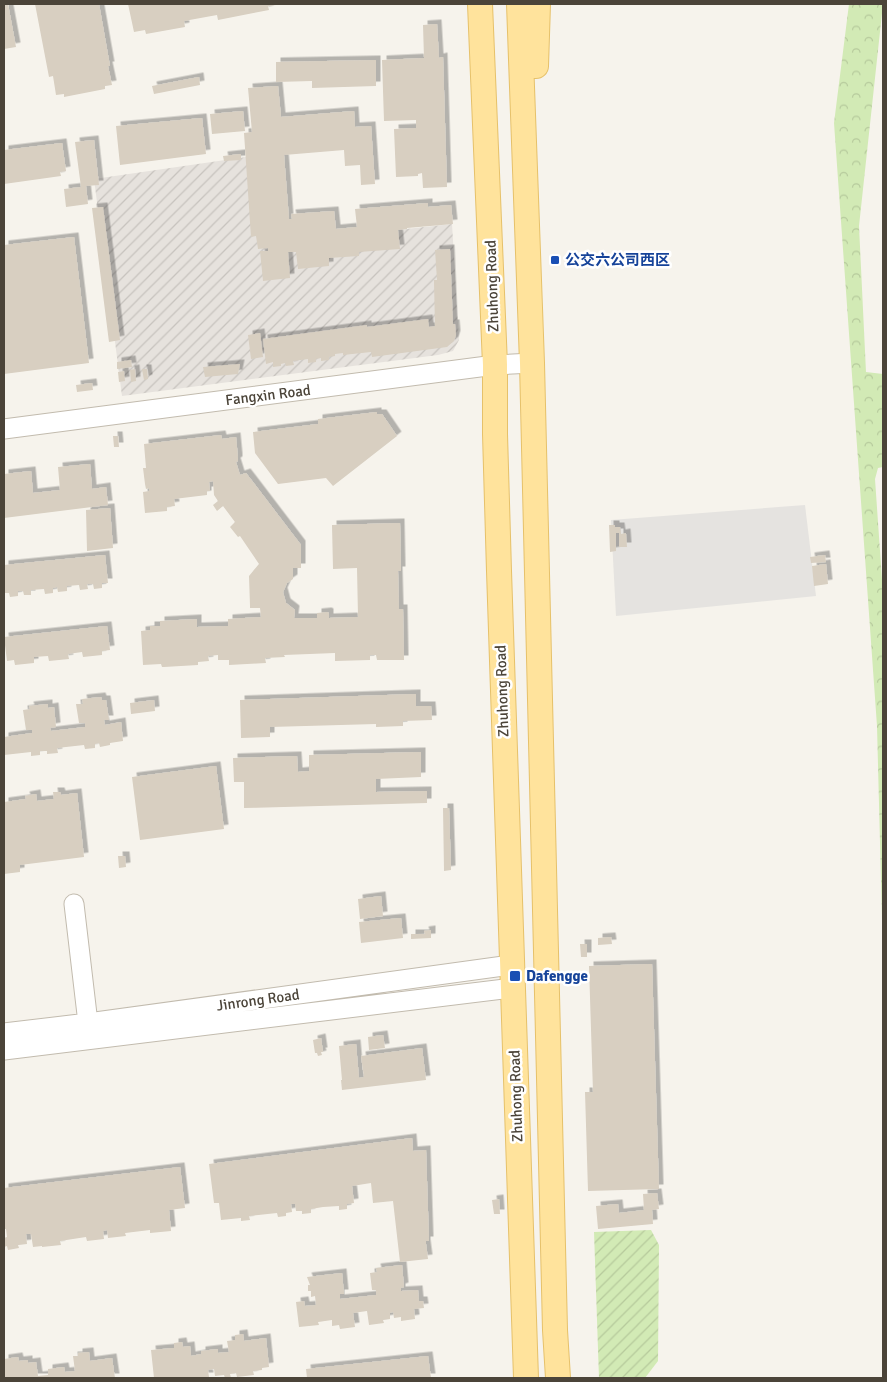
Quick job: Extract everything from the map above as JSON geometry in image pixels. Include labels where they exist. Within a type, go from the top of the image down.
[{"type":"main road","name":"Zhuhong Road","points":[[480,4],[495,365],[494,434],[526,1378]]},
{"type":"main road","points":[[519,4],[532,363],[555,1330],[558,1378]]},
{"type":"main road","points":[[526,178],[536,149],[535,89],[538,4]]},
{"type":"street","name":"Fangxin Road","points":[[4,429],[495,365],[532,363]]},
{"type":"street","points":[[74,904],[88,1023]]},
{"type":"street","name":"Jinrong Road","points":[[4,1033],[511,976]]},
{"type":"street","name":"Jinrong Road","points":[[4,1050],[511,976]]},
{"type":"shaded area","points":[[253,156],[259,245],[452,224],[459,340],[453,351],[438,355],[122,396],[94,179]]},
{"type":"shaded area","points":[[805,505],[816,596],[616,616],[611,520]]},
{"type":"green space","points":[[849,4],[883,4],[859,226],[866,372],[883,374],[883,467],[878,468],[875,479],[883,594],[883,959],[877,726],[834,123]]},
{"type":"green space","points":[[651,1230],[659,1245],[658,1361],[645,1378],[599,1378],[594,1232]]},
{"type":"building","points":[[4,4],[8,4],[16,47],[4,49]]},
{"type":"building","points":[[35,4],[99,4],[112,85],[105,86],[105,89],[64,97],[64,94],[56,95],[53,76],[49,77]]},
{"type":"building","points":[[128,4],[276,5],[268,6],[269,10],[218,20],[217,15],[184,21],[185,27],[146,34],[145,30],[134,32]]},
{"type":"building","points":[[437,24],[439,58],[443,57],[447,187],[423,188],[422,173],[418,174],[418,176],[396,177],[394,129],[416,128],[416,120],[384,121],[382,60],[424,58],[423,25]]},
{"type":"building","points":[[376,60],[376,86],[312,88],[312,81],[276,82],[276,62]]},
{"type":"building","points":[[199,77],[200,85],[154,94],[152,86]]},
{"type":"building","points":[[278,86],[281,117],[354,111],[355,127],[371,126],[375,184],[361,185],[360,165],[345,166],[344,150],[284,155],[289,219],[292,219],[291,214],[334,211],[336,229],[357,227],[355,209],[428,203],[428,207],[451,205],[453,224],[398,230],[400,249],[359,252],[359,256],[329,258],[329,266],[298,269],[296,252],[288,252],[290,278],[263,281],[260,251],[268,251],[268,248],[258,249],[256,236],[251,237],[244,133],[252,132],[248,88]]},
{"type":"building","points":[[243,111],[245,131],[212,134],[210,114]]},
{"type":"building","points":[[202,118],[206,154],[120,165],[116,126]]},
{"type":"building","points":[[94,140],[99,185],[86,186],[88,204],[66,207],[64,189],[81,187],[75,142]]},
{"type":"building","points":[[62,143],[66,171],[60,172],[61,176],[4,184],[4,150]]},
{"type":"building","points":[[241,154],[241,160],[224,161],[223,156]]},
{"type":"building","points":[[103,207],[120,340],[109,342],[92,208]]},
{"type":"building","points":[[74,237],[89,363],[4,374],[4,245]]},
{"type":"building","points":[[450,249],[453,324],[455,324],[456,335],[454,341],[447,347],[372,357],[371,352],[343,355],[343,353],[329,357],[329,360],[321,361],[321,358],[316,359],[316,362],[308,363],[308,359],[293,361],[294,365],[286,366],[285,363],[281,364],[281,366],[273,367],[273,362],[266,364],[263,339],[428,319],[429,327],[435,326],[434,280],[437,280],[435,250]]},
{"type":"building","points":[[260,333],[263,357],[251,359],[248,335]]},
{"type":"building","points":[[131,360],[132,367],[117,369],[117,362]]},
{"type":"building","points":[[240,364],[238,374],[205,377],[203,367]]},
{"type":"building","points":[[135,369],[136,381],[131,382],[130,370]]},
{"type":"building","points":[[142,369],[147,369],[148,379],[144,380]]},
{"type":"building","points":[[124,371],[125,381],[119,382],[118,372]]},
{"type":"building","points":[[92,383],[93,390],[77,392],[76,385]]},
{"type":"building","points":[[377,412],[377,414],[382,414],[397,436],[333,486],[326,478],[278,484],[255,453],[253,432],[318,424],[318,419]]},
{"type":"building","points":[[221,435],[222,439],[236,437],[238,461],[236,462],[240,475],[246,473],[301,545],[301,568],[293,568],[293,579],[287,583],[283,592],[286,603],[295,610],[294,618],[317,618],[317,613],[327,612],[329,613],[329,618],[358,617],[357,568],[333,569],[332,525],[400,523],[401,571],[398,571],[399,609],[403,609],[404,660],[377,660],[376,655],[370,655],[370,660],[335,661],[335,653],[284,655],[285,657],[265,658],[266,663],[229,665],[229,660],[218,660],[218,655],[208,656],[209,661],[198,662],[198,665],[162,667],[161,664],[143,665],[141,631],[150,630],[150,626],[160,626],[160,621],[197,619],[197,627],[228,626],[228,619],[261,617],[260,608],[250,608],[249,576],[259,564],[240,536],[238,537],[230,527],[235,522],[223,506],[217,511],[213,505],[218,501],[214,495],[213,481],[209,482],[210,491],[207,491],[207,495],[174,499],[175,506],[167,507],[167,511],[145,513],[143,492],[149,491],[149,488],[146,489],[143,468],[146,468],[144,444]]},
{"type":"building","points":[[113,436],[118,436],[119,447],[114,447]]},
{"type":"building","points":[[90,464],[92,489],[106,487],[108,505],[4,518],[4,474],[31,471],[33,493],[60,490],[58,467]]},
{"type":"building","points":[[110,508],[113,548],[87,551],[86,510]]},
{"type":"building","points":[[609,525],[620,527],[621,534],[626,533],[627,547],[619,547],[619,533],[616,533],[616,551],[610,552]]},
{"type":"building","points":[[105,555],[108,583],[102,583],[102,588],[94,589],[93,584],[87,584],[88,589],[80,590],[79,585],[67,586],[67,591],[58,592],[57,587],[53,588],[53,593],[45,594],[44,589],[31,590],[31,595],[24,595],[23,591],[18,591],[18,596],[10,597],[9,593],[4,593],[4,565]]},
{"type":"building","points":[[825,555],[826,562],[811,563],[810,557]]},
{"type":"building","points":[[826,564],[828,584],[814,586],[812,566]]},
{"type":"building","points":[[107,626],[110,650],[102,651],[102,655],[83,657],[82,652],[68,654],[69,659],[49,661],[48,656],[34,657],[34,663],[15,665],[14,660],[7,661],[4,637]]},
{"type":"building","points":[[416,694],[416,706],[431,706],[432,720],[403,721],[403,726],[376,727],[376,724],[270,727],[270,737],[241,738],[240,700]]},
{"type":"building","points":[[101,697],[102,700],[106,700],[109,720],[104,720],[105,725],[121,722],[123,741],[100,747],[99,743],[95,744],[95,748],[85,749],[84,745],[57,748],[58,753],[47,754],[47,751],[40,751],[40,755],[31,756],[31,752],[4,755],[4,737],[32,733],[32,730],[26,730],[23,710],[30,709],[29,706],[48,704],[48,708],[54,707],[56,727],[50,728],[51,731],[85,727],[85,723],[79,723],[76,704],[83,704],[82,699]]},
{"type":"building","points":[[154,700],[155,711],[131,714],[130,703]]},
{"type":"building","points":[[421,752],[421,777],[376,779],[376,792],[427,791],[427,803],[244,808],[244,782],[234,782],[233,758],[297,756],[298,772],[309,771],[309,755]]},
{"type":"building","points":[[216,766],[224,829],[140,840],[132,777]]},
{"type":"building","points":[[53,792],[60,792],[61,795],[77,793],[84,857],[20,865],[20,872],[4,874],[4,802],[26,799],[25,796],[36,794],[37,801],[54,799]]},
{"type":"building","points":[[443,808],[449,808],[451,870],[444,871]]},
{"type":"building","points":[[118,856],[125,856],[126,867],[119,868]]},
{"type":"building","points":[[381,896],[383,916],[360,919],[358,899]]},
{"type":"building","points":[[401,918],[403,938],[361,943],[359,922]]},
{"type":"building","points":[[431,930],[431,938],[411,939],[411,934],[425,934],[424,931]]},
{"type":"building","points":[[611,937],[612,944],[598,945],[598,938]]},
{"type":"building","points":[[580,944],[587,944],[587,957],[581,957]]},
{"type":"building","points":[[652,964],[659,1189],[588,1191],[585,1092],[593,1092],[589,966]]},
{"type":"building","points":[[383,1035],[385,1048],[369,1050],[368,1037]]},
{"type":"building","points":[[321,1038],[323,1052],[321,1052],[322,1055],[318,1056],[315,1053],[313,1040]]},
{"type":"building","points":[[356,1044],[359,1078],[364,1077],[361,1056],[422,1048],[426,1080],[342,1090],[339,1046]]},
{"type":"building","points":[[412,1138],[413,1151],[426,1150],[429,1241],[426,1241],[426,1244],[428,1259],[400,1262],[393,1201],[373,1203],[371,1183],[352,1186],[354,1203],[347,1204],[347,1209],[339,1210],[339,1206],[323,1207],[311,1209],[311,1213],[302,1214],[302,1211],[296,1211],[295,1204],[291,1204],[292,1212],[286,1213],[286,1216],[278,1217],[277,1213],[249,1216],[250,1220],[241,1221],[241,1218],[221,1220],[219,1203],[214,1203],[209,1164]]},
{"type":"building","points":[[180,1167],[185,1208],[169,1210],[171,1231],[150,1233],[150,1230],[125,1233],[126,1236],[108,1238],[107,1230],[103,1231],[104,1239],[87,1241],[86,1237],[60,1241],[61,1245],[42,1247],[33,1247],[31,1234],[26,1234],[27,1244],[18,1245],[19,1248],[8,1250],[7,1246],[4,1247],[4,1238],[7,1237],[6,1229],[4,1229],[4,1188]]},
{"type":"building","points":[[657,1193],[659,1209],[652,1210],[653,1224],[598,1229],[596,1206],[618,1204],[619,1213],[644,1210],[643,1194]]},
{"type":"building","points":[[499,1199],[500,1214],[494,1214],[492,1200]]},
{"type":"building","points":[[402,1265],[404,1287],[401,1288],[401,1291],[418,1290],[419,1301],[423,1301],[424,1308],[414,1309],[415,1319],[401,1321],[401,1317],[394,1318],[393,1312],[390,1313],[390,1319],[383,1320],[384,1323],[369,1325],[367,1311],[353,1313],[355,1327],[340,1329],[339,1325],[332,1326],[332,1320],[318,1322],[319,1325],[299,1327],[296,1302],[304,1301],[305,1306],[316,1305],[315,1296],[311,1297],[311,1291],[308,1291],[308,1285],[310,1285],[307,1277],[342,1273],[344,1294],[340,1294],[340,1299],[376,1295],[376,1290],[372,1290],[370,1273],[377,1272],[376,1268]]},
{"type":"building","points":[[243,1334],[244,1341],[266,1338],[269,1367],[253,1371],[254,1375],[237,1377],[236,1373],[230,1374],[231,1378],[225,1378],[224,1375],[215,1376],[214,1369],[208,1370],[209,1377],[154,1378],[151,1350],[174,1348],[174,1343],[182,1342],[183,1347],[190,1346],[191,1356],[201,1354],[201,1351],[218,1349],[218,1353],[229,1352],[227,1341],[235,1340],[235,1335]]},
{"type":"building","points":[[89,1352],[90,1361],[112,1358],[115,1378],[4,1378],[4,1359],[18,1357],[19,1361],[28,1360],[28,1363],[36,1362],[38,1376],[48,1375],[48,1369],[64,1367],[65,1372],[75,1371],[73,1356],[78,1356],[78,1353]]},
{"type":"building","points":[[428,1356],[431,1378],[307,1378],[306,1369]]},
{"type":"place","name":"公交六公司西区","points":[[555,260]]},
{"type":"place","name":"Dafengge","points":[[515,976]]}]
